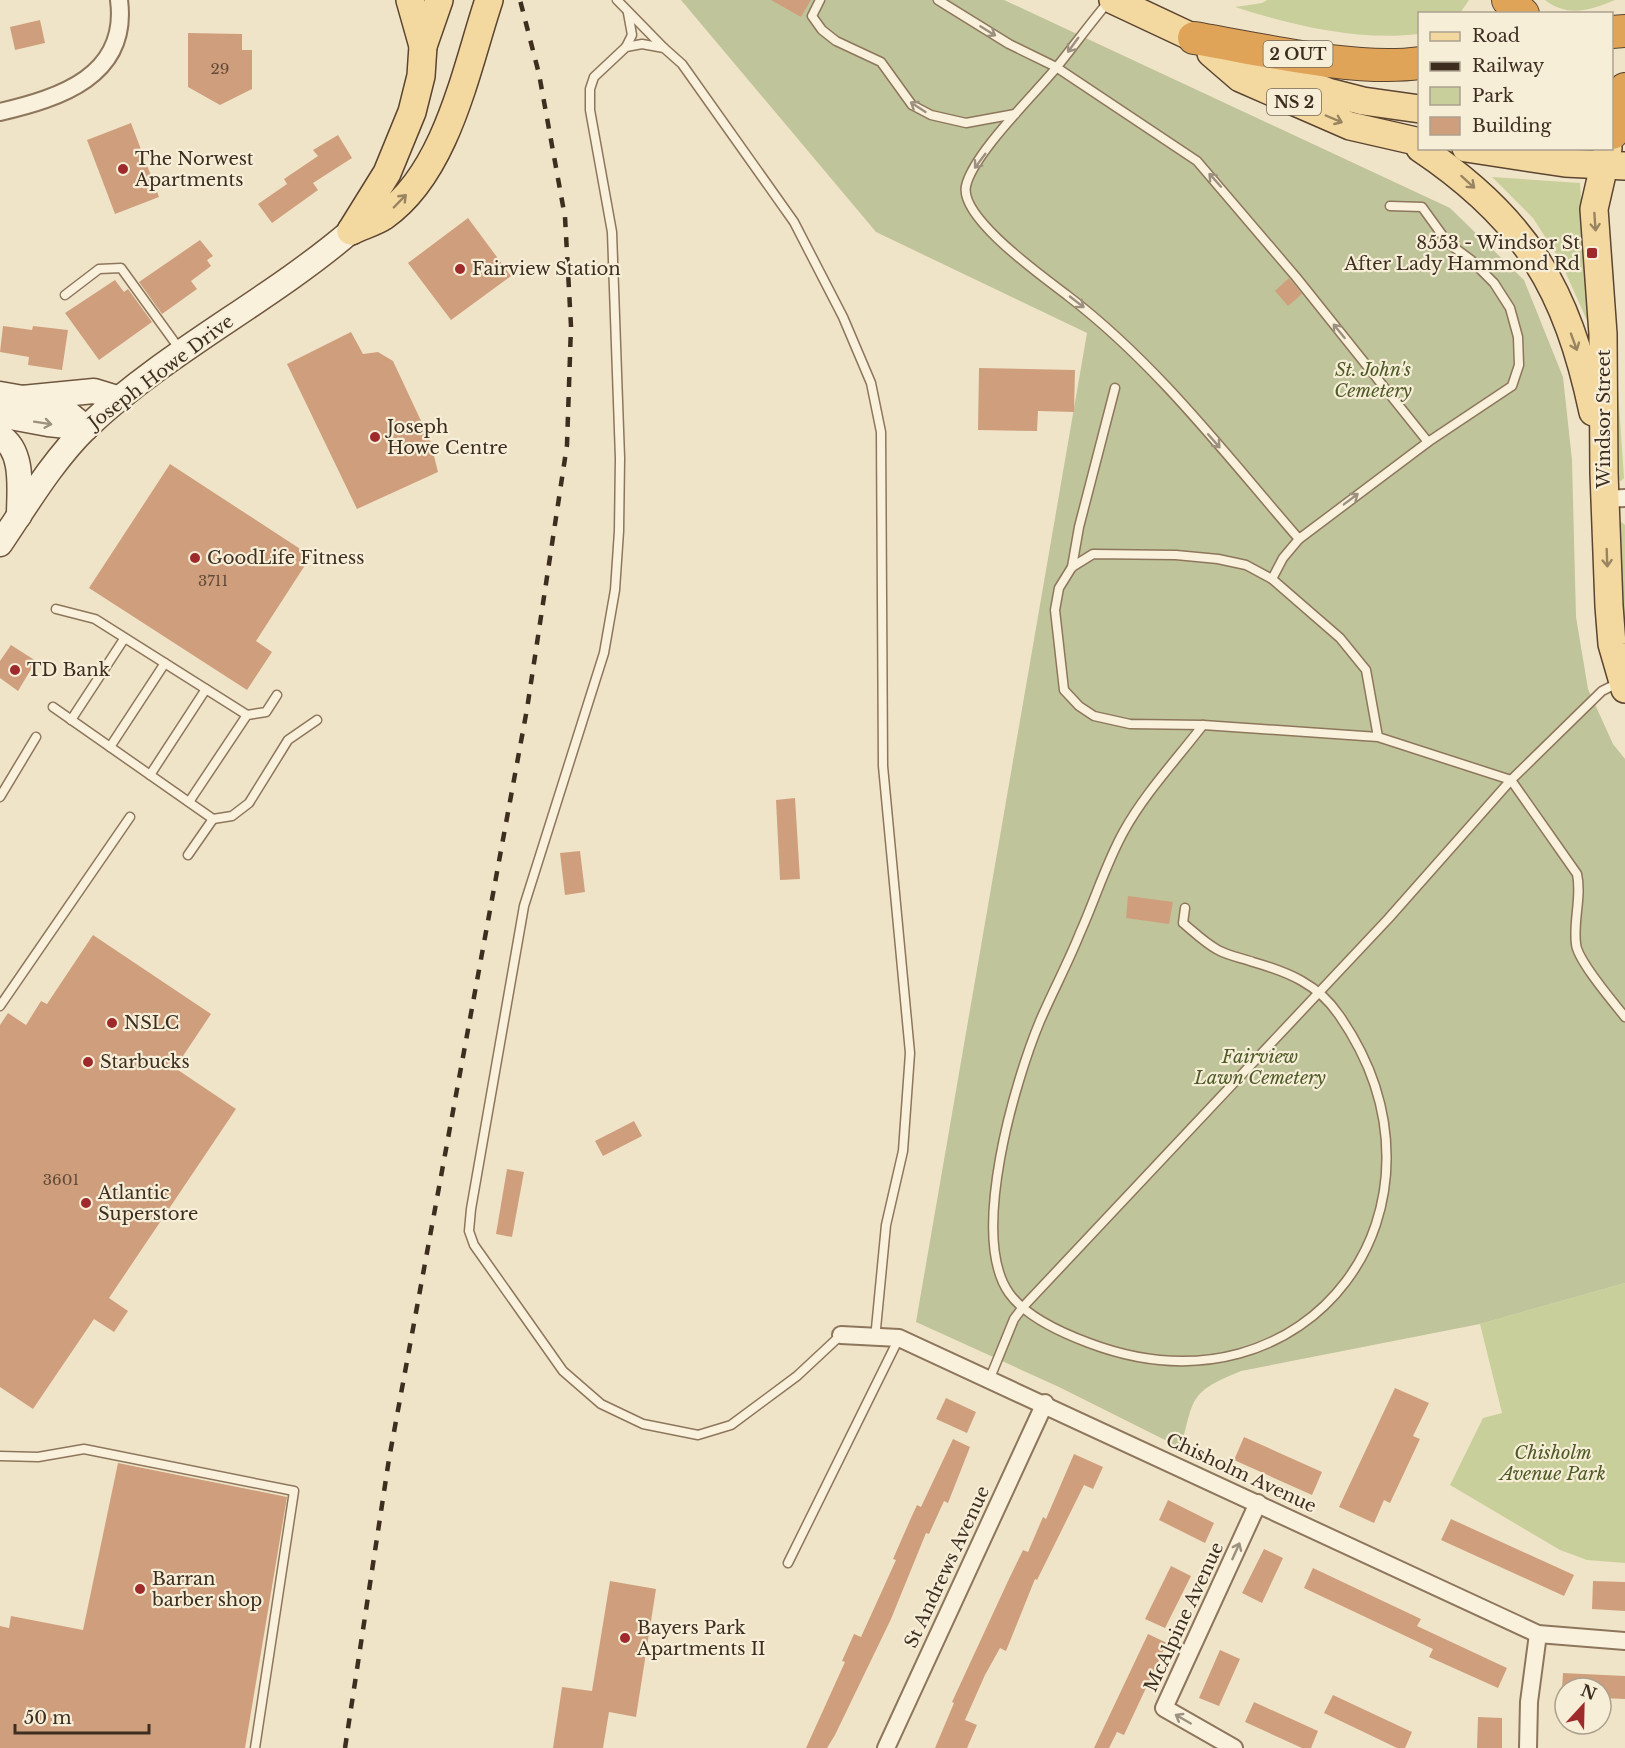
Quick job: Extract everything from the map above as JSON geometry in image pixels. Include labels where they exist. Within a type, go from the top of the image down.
[{"type":"highway","points":[[1508,0],[1521,12]]},
{"type":"highway","name":"2 OUT","points":[[1194,38],[1357,63],[1402,65],[1418,63]]},
{"type":"highway","points":[[1613,131],[1625,89]]},
{"type":"main road","points":[[410,0],[423,46]]},
{"type":"main road","points":[[351,231],[387,173],[412,112],[421,76],[423,46],[439,0]]},
{"type":"main road","points":[[351,231],[383,217],[400,203],[418,181],[436,151],[452,115],[489,0]]},
{"type":"main road","name":"NS 2","points":[[1111,0],[1194,38],[1328,92],[1363,101],[1418,109]]},
{"type":"main road","name":"NS 2","points":[[1194,38],[1240,78],[1350,126],[1417,144]]},
{"type":"main road","points":[[1425,150],[1461,176],[1510,222],[1545,272],[1581,361],[1611,490]]},
{"type":"main road","points":[[1479,150],[1565,163],[1612,160]]},
{"type":"main road","name":"Windsor Street","points":[[1612,160],[1594,209],[1611,490],[1612,644],[1624,683]]},
{"type":"main road","name":"Joseph Howe Drive","points":[[0,544],[86,428],[120,399],[351,231]]},
{"type":"main road","points":[[11,396],[94,391],[120,399]]},
{"type":"main road","points":[[11,396],[57,404],[86,428]]},
{"type":"main road","points":[[0,415],[86,428]]},
{"type":"main road","points":[[0,436],[12,448],[19,471],[19,516]]},
{"type":"street","points":[[0,112],[48,101],[88,80],[113,50],[121,15],[119,0]]},
{"type":"street","name":"Chisholm Avenue","points":[[841,1335],[899,1338],[1045,1403],[1538,1634],[1625,1641]]},
{"type":"street","name":"St Andrews Avenue","points":[[886,1748],[1045,1403]]},
{"type":"street","name":"McAlpine Avenue","points":[[1234,1748],[1164,1708],[1258,1503]]},
{"type":"street","points":[[1528,1748],[1529,1702],[1538,1634]]},
{"type":"lane","points":[[617,0],[682,64],[794,222],[843,317],[871,383],[881,432],[883,766],[910,1053],[903,1151],[886,1225],[875,1338]]},
{"type":"lane","points":[[820,0],[812,16],[822,30],[836,41],[881,62],[912,105],[931,114],[966,123],[1015,114]]},
{"type":"lane","points":[[938,0],[1009,44],[1056,68],[1203,168],[1428,442]]},
{"type":"lane","points":[[1111,0],[1015,114],[972,170],[965,189],[971,210],[1013,253],[1108,326],[1170,390],[1299,539]]},
{"type":"lane","points":[[627,10],[632,35],[626,47],[594,77],[590,89],[590,110],[612,232],[620,458],[620,531],[615,590],[604,653],[524,906],[469,1231],[474,1245],[563,1371],[601,1404],[643,1424],[698,1435],[731,1425],[797,1376],[841,1335]]},
{"type":"lane","points":[[626,47],[642,44],[664,48]]},
{"type":"lane","points":[[1272,579],[1283,558],[1299,539],[1428,442],[1512,386],[1519,365],[1518,337],[1509,308],[1494,283],[1448,243],[1422,207],[1390,206]]},
{"type":"lane","points":[[64,295],[99,269],[121,268],[182,353]]},
{"type":"lane","points":[[1115,388],[1079,527],[1072,567],[1059,588],[1055,610],[1064,690],[1079,706],[1094,716],[1130,724],[1203,725],[1378,737],[1511,780],[1577,874],[1579,884],[1575,945],[1608,997],[1625,1017]]},
{"type":"lane","points":[[1072,567],[1092,554],[1176,555],[1237,563],[1272,579],[1340,638],[1366,670],[1378,737]]},
{"type":"lane","points":[[56,609],[95,619],[247,715],[266,712],[277,696]]},
{"type":"lane","points":[[71,720],[124,639]]},
{"type":"lane","points":[[110,747],[165,663]]},
{"type":"lane","points":[[990,1378],[1014,1319],[1023,1307],[1319,991],[1511,780],[1602,691],[1624,683]]},
{"type":"lane","points":[[150,775],[206,689]]},
{"type":"lane","points":[[53,707],[213,819],[232,816],[249,803],[288,740],[317,720]]},
{"type":"lane","points":[[189,802],[247,715]]},
{"type":"lane","points":[[1185,908],[1183,923],[1220,951],[1281,971],[1319,991],[1338,1014],[1363,1055],[1388,1144],[1385,1193],[1375,1232],[1353,1274],[1331,1299],[1307,1320],[1273,1342],[1230,1357],[1190,1360],[1144,1358],[1099,1346],[1051,1325],[1023,1307],[1007,1289],[996,1263],[994,1217],[997,1175],[1012,1106],[1040,1023],[1123,831],[1203,725]]},
{"type":"lane","points":[[0,797],[36,737]]},
{"type":"lane","points":[[0,1006],[130,817]]},
{"type":"lane","points":[[188,855],[213,819]]},
{"type":"lane","points":[[788,1563],[899,1338]]},
{"type":"lane","points":[[0,1456],[38,1457],[84,1449],[294,1491],[255,1748]]},
{"type":"green space","name":"Fairview Lawn Cemetery","points":[[681,0],[1004,0],[1450,208],[1524,280],[1563,377],[1572,460],[1576,617],[1588,689],[1613,744],[1625,759],[1625,1283],[1480,1324],[1241,1371],[1212,1385],[1197,1398],[1192,1406],[1181,1448],[1059,1387],[916,1322],[1087,333],[876,232]]},
{"type":"green space","points":[[1267,0],[1469,0],[1461,12],[1418,12],[1418,34],[1396,36],[1350,34],[1303,26],[1235,7],[1262,3]]},
{"type":"green space","points":[[1545,0],[1615,0],[1597,7],[1571,11],[1554,6]]},
{"type":"green space","points":[[1492,177],[1580,183],[1589,325],[1560,260],[1533,218]]},
{"type":"green space","points":[[1610,376],[1617,376],[1624,478],[1621,481],[1616,479]]},
{"type":"green space","points":[[1619,520],[1625,525],[1625,639],[1622,627]]},
{"type":"green space","name":"Chisholm Avenue Park","points":[[1625,1283],[1625,1563],[1587,1560],[1560,1550],[1450,1485],[1483,1418],[1502,1413],[1480,1324]]},
{"type":"building","points":[[771,0],[811,0],[801,17]]},
{"type":"building","points":[[40,20],[45,43],[15,50],[10,27]]},
{"type":"building","points":[[188,33],[242,34],[242,50],[252,50],[252,89],[220,105],[188,87]]},
{"type":"building","name":"The Norwest Apartments","points":[[131,123],[159,197],[115,214],[87,140]]},
{"type":"building","points":[[338,135],[352,158],[313,183],[318,190],[272,223],[258,204],[287,184],[284,179],[318,156],[313,150]]},
{"type":"building","name":"Fairview Station","points":[[468,218],[511,276],[451,320],[408,263]]},
{"type":"building","points":[[200,240],[213,256],[207,260],[211,266],[191,281],[197,289],[162,314],[139,282]]},
{"type":"building","points":[[1289,278],[1302,294],[1288,306],[1275,291]]},
{"type":"building","points":[[115,280],[124,292],[128,289],[152,322],[99,360],[65,313]]},
{"type":"building","points":[[3,326],[32,330],[33,326],[68,330],[62,370],[28,365],[29,357],[0,352]]},
{"type":"building","name":"Joseph Howe Centre","points":[[351,332],[363,354],[378,352],[393,361],[437,455],[434,456],[438,472],[357,509],[287,364]]},
{"type":"building","points":[[979,368],[1075,370],[1074,412],[1038,411],[1037,431],[978,430]]},
{"type":"building","points":[[170,464],[311,556],[256,641],[272,652],[247,690],[89,588]]},
{"type":"building","name":"TD Bank","points":[[11,645],[36,661],[18,691],[0,678],[0,661]]},
{"type":"building","points":[[795,798],[800,879],[780,880],[776,800]]},
{"type":"building","points":[[580,851],[585,892],[565,895],[560,853]]},
{"type":"building","points":[[1128,896],[1173,902],[1169,924],[1126,918]]},
{"type":"building","name":"Atlantic Superstore","points":[[93,935],[211,1014],[175,1068],[236,1109],[109,1298],[128,1311],[114,1332],[94,1319],[33,1409],[0,1387],[0,1025],[8,1013],[26,1025],[41,1001],[47,1004]]},
{"type":"building","points":[[634,1121],[642,1136],[603,1156],[595,1141]]},
{"type":"building","points":[[507,1169],[524,1172],[512,1237],[496,1234]]},
{"type":"building","points":[[1395,1388],[1429,1403],[1413,1436],[1420,1439],[1390,1503],[1384,1500],[1374,1523],[1339,1507]]},
{"type":"building","points":[[946,1398],[976,1412],[967,1433],[936,1419]]},
{"type":"building","points":[[1244,1437],[1322,1472],[1312,1495],[1234,1460]]},
{"type":"building","points":[[953,1439],[970,1447],[948,1503],[944,1501],[929,1534],[926,1533],[891,1619],[835,1735],[827,1748],[806,1748],[845,1662],[842,1661],[854,1634],[861,1637],[896,1560],[893,1559],[917,1505],[921,1507]]},
{"type":"building","points":[[1074,1454],[1103,1467],[1093,1489],[1084,1485],[1037,1580],[1035,1579],[1006,1651],[1000,1648],[985,1675],[965,1720],[977,1725],[967,1748],[935,1748],[954,1703],[952,1702],[1008,1581],[1023,1550],[1028,1552],[1043,1517],[1046,1519]]},
{"type":"building","points":[[118,1463],[287,1497],[245,1748],[0,1748],[0,1626],[9,1628],[11,1616],[83,1630]]},
{"type":"building","points":[[1168,1500],[1214,1523],[1205,1543],[1159,1520]]},
{"type":"building","points":[[1451,1519],[1574,1575],[1564,1596],[1441,1540]]},
{"type":"building","points":[[1264,1549],[1283,1558],[1262,1603],[1242,1593]]},
{"type":"building","points":[[1171,1566],[1191,1576],[1165,1628],[1145,1619]]},
{"type":"building","points":[[1313,1568],[1421,1619],[1417,1626],[1507,1668],[1498,1688],[1429,1657],[1433,1649],[1304,1588]]},
{"type":"building","name":"Bayers Park Apartments II","points":[[610,1581],[656,1589],[636,1717],[609,1712],[603,1748],[553,1748],[562,1687],[592,1691]]},
{"type":"building","points":[[1593,1581],[1625,1582],[1625,1611],[1592,1609]]},
{"type":"building","points":[[1148,1634],[1167,1643],[1124,1735],[1117,1732],[1109,1748],[1094,1748]]},
{"type":"building","points":[[1220,1650],[1240,1659],[1219,1706],[1199,1698]]},
{"type":"building","points":[[1563,1673],[1625,1676],[1625,1699],[1613,1698],[1613,1676],[1563,1676]]},
{"type":"building","points":[[1333,1695],[1412,1732],[1405,1748],[1397,1748],[1324,1713]]},
{"type":"building","points":[[1254,1702],[1318,1731],[1311,1748],[1302,1748],[1245,1722]]},
{"type":"building","points":[[1478,1717],[1502,1718],[1502,1748],[1477,1748]]},
{"type":"railway","points":[[345,1748],[389,1459],[527,709],[567,445],[571,326],[565,217],[539,74],[520,0]]},
{"type":"place","name":"The Norwest Apartments","points":[[123,169]]},
{"type":"place","name":"8553 - Windsor St After Lady Hammond Rd","points":[[1592,253]]},
{"type":"place","name":"Fairview Station","points":[[460,269]]},
{"type":"place","name":"Joseph Howe Centre","points":[[375,437]]},
{"type":"place","name":"GoodLife Fitness","points":[[195,558]]},
{"type":"place","name":"TD Bank","points":[[15,670]]},
{"type":"place","name":"NSLC","points":[[112,1023]]},
{"type":"place","name":"Starbucks","points":[[88,1062]]},
{"type":"place","name":"Atlantic Superstore","points":[[86,1203]]},
{"type":"place","name":"Barran barber shop","points":[[140,1589]]},
{"type":"place","name":"Bayers Park Apartments II","points":[[625,1638]]},
{"type":"park label","name":"St. John's Cemetery","points":[[1373,380]]}]
